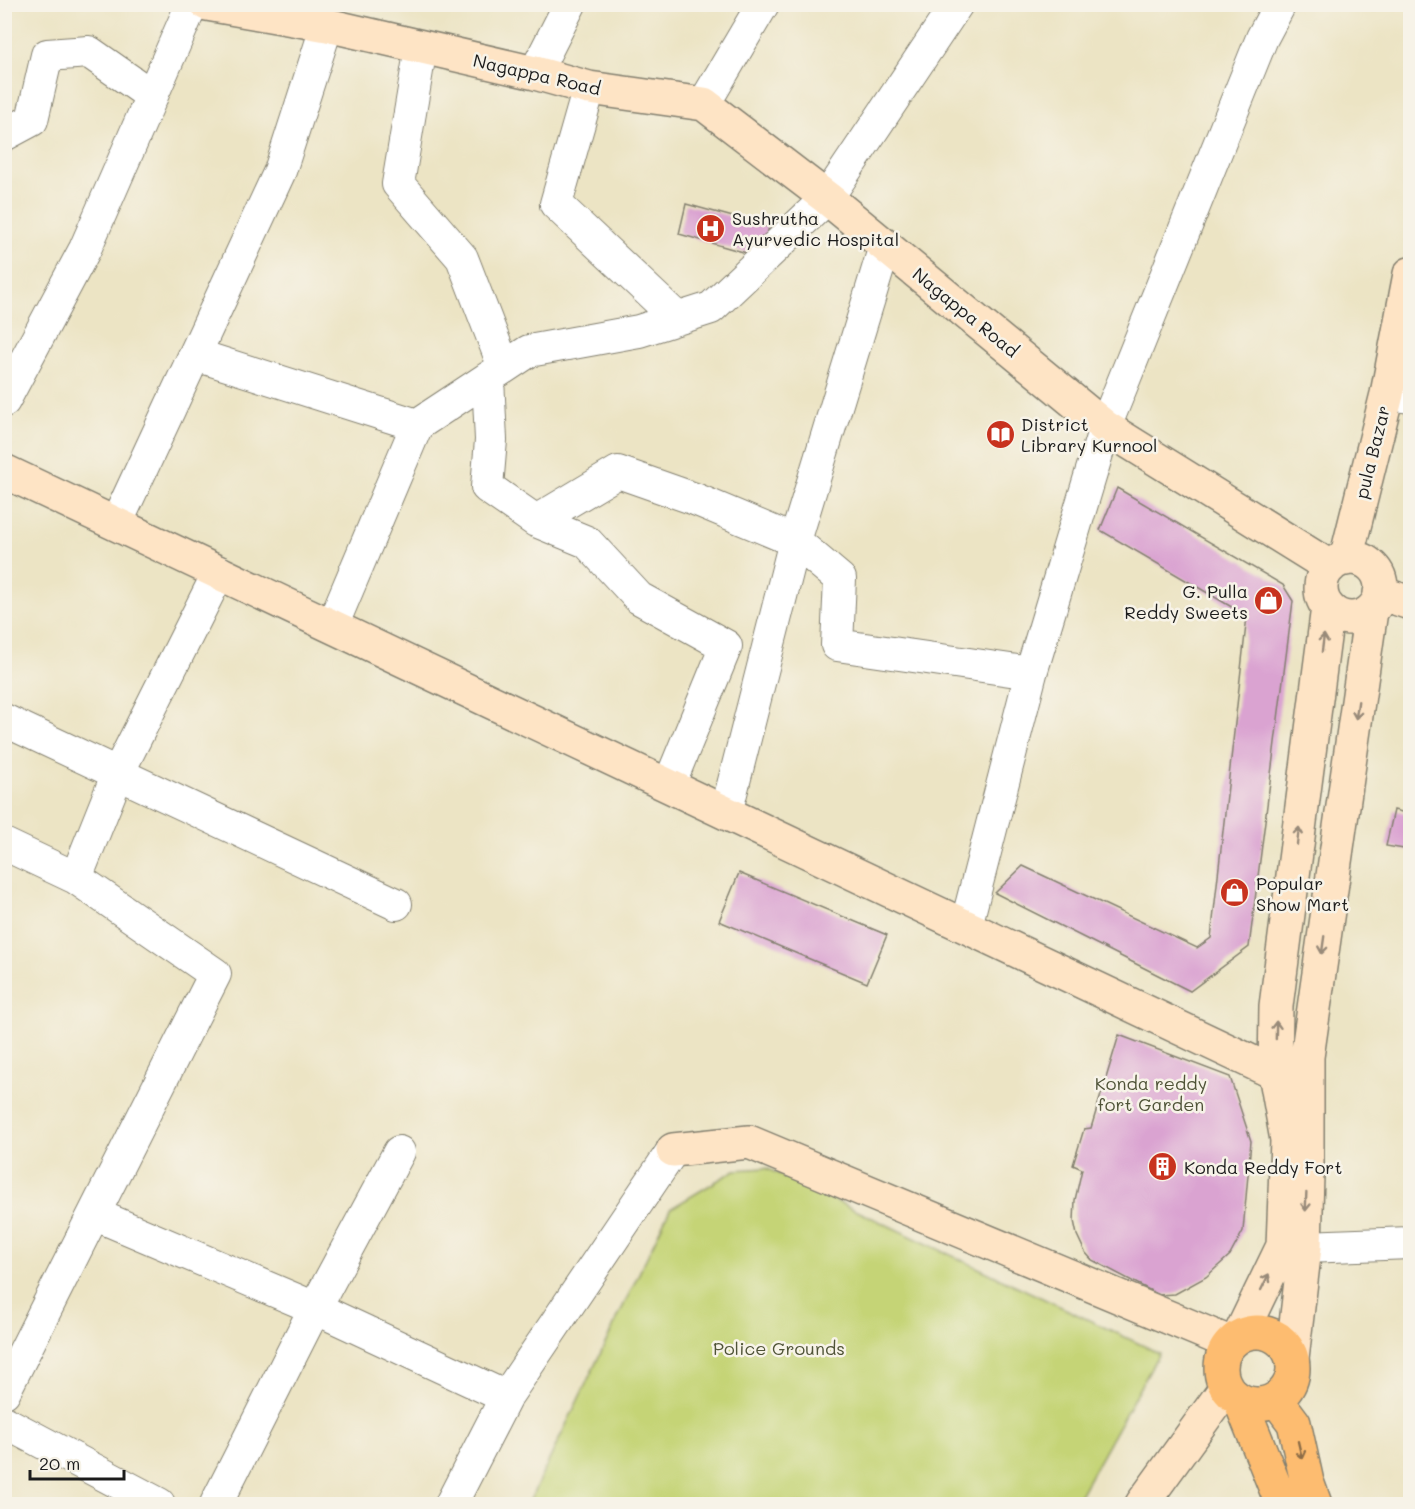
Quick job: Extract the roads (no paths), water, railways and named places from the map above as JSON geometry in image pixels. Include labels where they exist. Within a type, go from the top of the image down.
[{"type":"main road","points":[[1233,1394],[1255,1405],[1266,1404],[1285,1391],[1291,1381],[1292,1358],[1286,1346],[1277,1337],[1265,1332],[1252,1332],[1235,1339],[1223,1354],[1220,1366],[1221,1378],[1233,1394],[1282,1504]]},
{"type":"main road","points":[[1276,1399],[1294,1423],[1307,1482],[1315,1504]]},
{"type":"street","points":[[4,401],[85,249],[192,4]]},
{"type":"street","name":"Nagappa Road","points":[[207,4],[327,25],[535,72],[589,88],[704,104],[827,198],[1105,427],[1338,563]]},
{"type":"street","points":[[535,72],[570,4]]},
{"type":"street","points":[[704,104],[763,4]]},
{"type":"street","points":[[332,626],[417,425],[529,351],[639,331],[711,308],[827,198],[957,4]]},
{"type":"street","points":[[966,926],[1031,673],[1105,427],[1262,38],[1280,4]]},
{"type":"street","points":[[116,524],[280,171],[327,25]]},
{"type":"street","points":[[421,47],[398,184],[462,258],[496,373],[487,487],[536,521],[588,542],[639,598],[726,646],[669,785]]},
{"type":"street","points":[[4,135],[32,120],[47,55],[89,52],[152,96]]},
{"type":"street","points":[[589,88],[556,204],[677,318]]},
{"type":"street","points":[[726,813],[795,541],[885,246]]},
{"type":"street","name":"pula Bazar","points":[[1338,563],[1399,395],[1410,278]]},
{"type":"street","points":[[196,355],[417,425]]},
{"type":"street","points":[[4,471],[1275,1073],[1307,1080]]},
{"type":"street","points":[[536,521],[618,472],[695,499],[795,541],[840,579],[837,645],[1031,673]]},
{"type":"street","points":[[1292,1358],[1305,1247],[1307,1057],[1387,602],[1377,574],[1372,567],[1356,559],[1338,563],[1324,575],[1322,594],[1328,607],[1341,617],[1362,616],[1387,602]]},
{"type":"street","points":[[76,878],[118,773],[219,572]]},
{"type":"street","points":[[451,1504],[506,1397],[673,1150],[749,1142],[1235,1339],[1283,1246],[1287,1140],[1275,1073],[1276,1006],[1328,607]]},
{"type":"street","points":[[4,720],[396,904]]},
{"type":"street","points":[[4,844],[76,878],[215,974],[4,1392]]},
{"type":"street","points":[[216,1504],[315,1308],[399,1152]]},
{"type":"street","points":[[94,1214],[315,1308],[506,1397]]},
{"type":"street","points":[[1305,1247],[1410,1243]]},
{"type":"street","points":[[1142,1504],[1233,1394]]},
{"type":"street","points":[[4,1422],[159,1504]]},
{"type":"place","name":"Sushrutha Ayurvedic Hospital","points":[[711,228]]},
{"type":"place","name":"District Library Kurnool","points":[[1000,434]]},
{"type":"place","name":"G. Pulla Reddy Sweets","points":[[1269,601]]},
{"type":"place","name":"Popular Show Mart","points":[[1235,893]]},
{"type":"place","name":"Konda Reddy Fort","points":[[1163,1167]]},
{"type":"park label","name":"Konda reddy fort Garden","points":[[1151,1093]]},
{"type":"park label","name":"Police Grounds","points":[[779,1348]]}]
